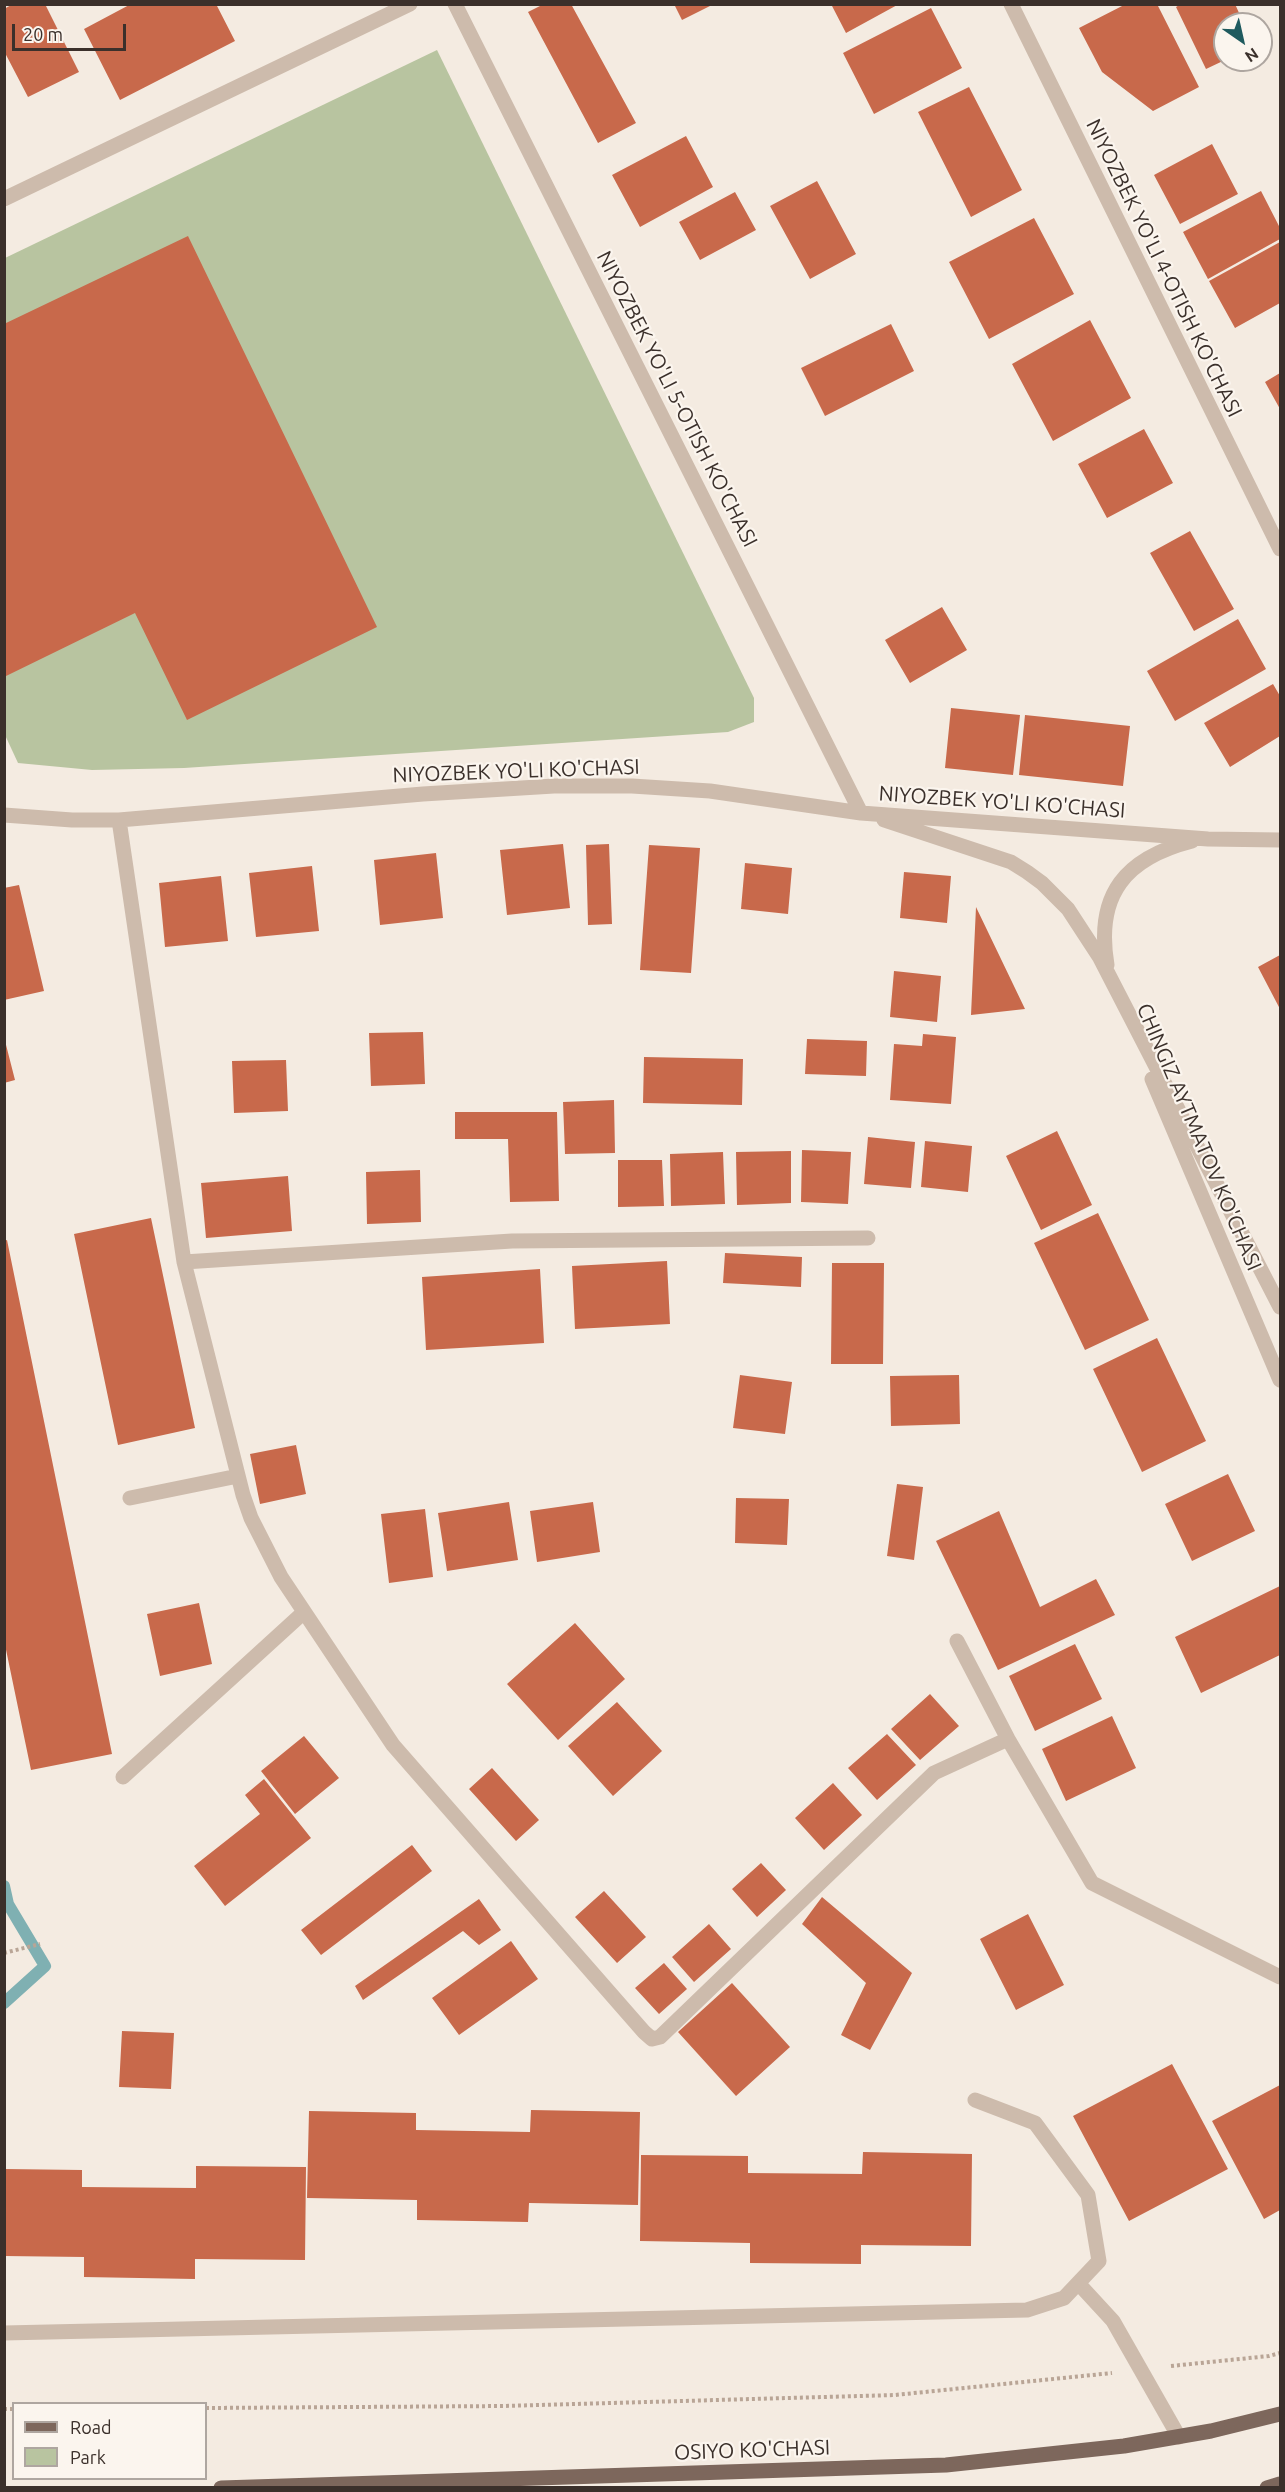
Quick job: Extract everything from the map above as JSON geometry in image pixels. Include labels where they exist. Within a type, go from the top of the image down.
[{"type":"main road","name":"OSIYO KO'CHASI","points":[[221,2487],[946,2465],[1036,2457],[1179,2437],[1281,2414]]},
{"type":"main road","points":[[1268,2487],[1281,2484]]},
{"type":"street","points":[[7,193],[410,4]]},
{"type":"street","name":"NIYOZBEK YO'LI 5-OTISH KO'CHASI","points":[[455,4],[861,813]]},
{"type":"street","name":"NIYOZBEK YO'LI 4-OTISH KO'CHASI","points":[[1011,4],[1281,549]]},
{"type":"street","name":"NIYOZBEK YO'LI KO'CHASI","points":[[4,815],[72,820],[119,820],[423,794],[554,786],[632,786],[710,791],[861,813],[1208,839],[1281,840]]},
{"type":"street","name":"CHINGIZ AYTMATOV KO'CHASI","points":[[861,813],[1011,862],[1042,883],[1068,909],[1080,925],[1108,976],[1281,1307]]},
{"type":"street","points":[[119,820],[184,1262],[238,1476],[251,1518],[271,1558],[304,1612],[393,1745],[652,2039],[660,2037],[934,1773],[1008,1739]]},
{"type":"street","name":"NIYOZBEK YO'LI KO'CHASI","points":[[1108,976],[1104,944],[1106,920],[1111,898],[1124,878],[1138,864],[1156,853],[1208,839]]},
{"type":"street","name":"CHINGIZ AYTMATOV KO'CHASI","points":[[1108,976],[1281,1380]]},
{"type":"street","points":[[184,1262],[512,1240],[868,1238]]},
{"type":"street","points":[[130,1498],[238,1476]]},
{"type":"street","points":[[123,1777],[304,1612]]},
{"type":"street","points":[[957,1641],[1008,1739],[1092,1883],[1281,1977]]},
{"type":"street","points":[[4,2333],[1027,2310],[1064,2298],[1099,2260],[1088,2195],[1035,2122],[975,2100]]},
{"type":"street","points":[[1078,2283],[1113,2320],[1179,2437]]},
{"type":"path","points":[[4,1953],[40,1944]]},
{"type":"path","points":[[207,2408],[504,2406],[895,2395],[1281,2353]]},
{"type":"green space","points":[[437,50],[754,698],[754,722],[728,732],[184,768],[92,770],[18,763],[5,735],[5,258]]},
{"type":"building","points":[[13,4],[45,4],[79,72],[28,97],[4,51],[4,9]]},
{"type":"building","points":[[131,4],[216,4],[235,41],[120,100],[84,29]]},
{"type":"building","points":[[544,4],[571,4],[636,123],[598,143],[528,12]]},
{"type":"building","points":[[674,4],[714,4],[682,20]]},
{"type":"building","points":[[831,4],[899,4],[846,33]]},
{"type":"building","points":[[1126,4],[1157,4],[1199,87],[1153,111],[1102,72],[1079,28]]},
{"type":"building","points":[[1181,4],[1235,4],[1239,12],[1213,12],[1213,66],[1206,69],[1176,7]]},
{"type":"building","points":[[931,8],[962,68],[874,114],[843,53]]},
{"type":"building","points":[[969,87],[1022,190],[971,217],[918,112]]},
{"type":"building","points":[[686,136],[713,187],[640,227],[612,175]]},
{"type":"building","points":[[1212,144],[1238,194],[1180,224],[1154,175]]},
{"type":"building","points":[[817,181],[856,254],[810,279],[770,206]]},
{"type":"building","points":[[1261,191],[1280,228],[1280,239],[1208,279],[1183,232]]},
{"type":"building","points":[[735,192],[756,230],[700,260],[679,222]]},
{"type":"building","points":[[1034,218],[1074,294],[989,339],[949,262]]},
{"type":"building","points":[[188,236],[377,627],[187,720],[135,613],[4,677],[4,324]]},
{"type":"building","points":[[1280,242],[1280,303],[1235,328],[1209,281]]},
{"type":"building","points":[[1090,320],[1131,398],[1053,441],[1012,364]]},
{"type":"building","points":[[891,324],[914,371],[825,416],[801,368]]},
{"type":"building","points":[[1280,373],[1280,409],[1265,382]]},
{"type":"building","points":[[1144,429],[1173,483],[1107,518],[1078,464]]},
{"type":"building","points":[[1190,531],[1234,609],[1194,631],[1150,553]]},
{"type":"building","points":[[942,607],[967,650],[910,683],[885,640]]},
{"type":"building","points":[[1238,619],[1266,669],[1175,721],[1147,671]]},
{"type":"building","points":[[1273,684],[1280,696],[1280,736],[1230,767],[1204,723]]},
{"type":"building","points":[[951,708],[1020,715],[1013,775],[945,768]]},
{"type":"building","points":[[1025,715],[1130,726],[1123,786],[1019,775]]},
{"type":"building","points":[[563,844],[570,908],[507,915],[500,850]]},
{"type":"building","points":[[609,844],[612,924],[588,925],[586,845]]},
{"type":"building","points":[[649,845],[700,848],[691,973],[640,970]]},
{"type":"building","points":[[436,853],[443,918],[380,925],[374,860]]},
{"type":"building","points":[[745,863],[792,868],[788,914],[741,909]]},
{"type":"building","points":[[312,866],[319,931],[256,937],[249,873]]},
{"type":"building","points":[[904,872],[951,876],[947,923],[900,918]]},
{"type":"building","points":[[221,876],[228,941],[165,947],[159,883]]},
{"type":"building","points":[[19,885],[44,991],[4,1000],[4,888]]},
{"type":"building","points":[[976,907],[1025,1009],[971,1015]]},
{"type":"building","points":[[1280,955],[1280,1009],[1258,967]]},
{"type":"building","points":[[894,971],[941,976],[937,1022],[890,1017]]},
{"type":"building","points":[[423,1032],[425,1084],[371,1086],[369,1033]]},
{"type":"building","points":[[923,1034],[956,1037],[951,1104],[890,1100],[894,1044],[922,1046]]},
{"type":"building","points":[[4,1037],[15,1080],[4,1083]]},
{"type":"building","points":[[807,1039],[867,1041],[866,1076],[805,1074]]},
{"type":"building","points":[[644,1057],[743,1059],[742,1105],[643,1103]]},
{"type":"building","points":[[286,1060],[288,1111],[234,1113],[232,1061]]},
{"type":"building","points":[[614,1100],[615,1153],[565,1154],[563,1102]]},
{"type":"building","points":[[455,1112],[557,1112],[559,1201],[510,1202],[508,1139],[455,1139]]},
{"type":"building","points":[[1057,1131],[1092,1205],[1041,1230],[1006,1156]]},
{"type":"building","points":[[868,1137],[915,1142],[911,1188],[864,1184]]},
{"type":"building","points":[[925,1141],[972,1146],[968,1192],[921,1187]]},
{"type":"building","points":[[802,1150],[851,1152],[848,1204],[801,1202]]},
{"type":"building","points":[[791,1151],[791,1203],[737,1205],[736,1152]]},
{"type":"building","points":[[723,1152],[725,1204],[671,1206],[670,1154]]},
{"type":"building","points":[[618,1160],[662,1160],[664,1206],[618,1207]]},
{"type":"building","points":[[420,1170],[421,1222],[367,1224],[366,1172]]},
{"type":"building","points":[[288,1176],[292,1231],[206,1238],[201,1183]]},
{"type":"building","points":[[1098,1213],[1149,1320],[1085,1350],[1034,1243]]},
{"type":"building","points":[[151,1218],[195,1428],[118,1445],[74,1234]]},
{"type":"building","points":[[7,1240],[112,1754],[31,1770],[4,1640],[4,1241]]},
{"type":"building","points":[[725,1253],[802,1257],[801,1287],[723,1283]]},
{"type":"building","points":[[667,1261],[670,1324],[575,1329],[572,1266]]},
{"type":"building","points":[[832,1263],[884,1263],[883,1364],[831,1364]]},
{"type":"building","points":[[540,1269],[544,1343],[426,1350],[422,1277]]},
{"type":"building","points":[[1157,1338],[1206,1441],[1142,1472],[1093,1369]]},
{"type":"building","points":[[740,1375],[792,1382],[785,1434],[733,1428]]},
{"type":"building","points":[[959,1375],[960,1424],[891,1426],[890,1376]]},
{"type":"building","points":[[296,1445],[306,1494],[260,1504],[250,1454]]},
{"type":"building","points":[[1228,1474],[1255,1531],[1192,1561],[1165,1504]]},
{"type":"building","points":[[897,1484],[923,1487],[914,1560],[887,1556]]},
{"type":"building","points":[[736,1498],[789,1499],[787,1545],[735,1543]]},
{"type":"building","points":[[509,1502],[518,1560],[447,1571],[438,1513]]},
{"type":"building","points":[[593,1502],[600,1552],[537,1562],[530,1511]]},
{"type":"building","points":[[425,1509],[433,1577],[389,1583],[381,1514]]},
{"type":"building","points":[[999,1511],[1040,1607],[1096,1579],[1115,1615],[998,1670],[936,1541]]},
{"type":"building","points":[[1280,1586],[1280,1655],[1201,1693],[1175,1637]]},
{"type":"building","points":[[199,1603],[212,1664],[160,1676],[147,1614]]},
{"type":"building","points":[[575,1623],[625,1679],[558,1740],[507,1684]]},
{"type":"building","points":[[1075,1644],[1102,1699],[1035,1731],[1009,1676]]},
{"type":"building","points":[[930,1694],[959,1726],[920,1760],[891,1729]]},
{"type":"building","points":[[617,1702],[662,1751],[613,1796],[568,1746]]},
{"type":"building","points":[[1112,1716],[1136,1768],[1066,1801],[1042,1749]]},
{"type":"building","points":[[887,1734],[916,1765],[877,1800],[848,1768]]},
{"type":"building","points":[[304,1736],[339,1778],[295,1814],[261,1771]]},
{"type":"building","points":[[492,1768],[539,1820],[516,1841],[469,1789]]},
{"type":"building","points":[[264,1779],[311,1838],[225,1906],[194,1866],[260,1814],[245,1795]]},
{"type":"building","points":[[833,1783],[862,1815],[824,1850],[795,1818]]},
{"type":"building","points":[[412,1845],[432,1871],[321,1955],[301,1930]]},
{"type":"building","points":[[761,1863],[786,1890],[757,1917],[732,1889]]},
{"type":"building","points":[[604,1891],[646,1937],[617,1963],[575,1917]]},
{"type":"building","points":[[822,1897],[912,1973],[870,2050],[841,2035],[866,1983],[802,1924]]},
{"type":"building","points":[[479,1899],[501,1930],[479,1945],[463,1931],[363,2000],[355,1986]]},
{"type":"building","points":[[1028,1914],[1064,1985],[1016,2010],[980,1939]]},
{"type":"building","points":[[709,1924],[731,1949],[694,1982],[672,1957]]},
{"type":"building","points":[[511,1941],[538,1979],[459,2035],[432,1998]]},
{"type":"building","points":[[664,1963],[687,1989],[659,2014],[635,1988]]},
{"type":"building","points":[[732,1983],[790,2047],[736,2096],[678,2032]]},
{"type":"building","points":[[122,2031],[174,2033],[171,2089],[119,2087]]},
{"type":"building","points":[[1172,2064],[1228,2169],[1129,2221],[1073,2116]]},
{"type":"building","points":[[1280,2085],[1280,2210],[1264,2219],[1212,2121]]},
{"type":"building","points":[[531,2110],[640,2112],[638,2205],[529,2203],[528,2222],[417,2220],[417,2200],[307,2198],[309,2111],[416,2113],[416,2130],[530,2132]]},
{"type":"building","points":[[863,2152],[972,2154],[971,2246],[861,2245],[861,2264],[750,2263],[750,2243],[640,2241],[641,2155],[748,2156],[748,2173],[862,2174]]},
{"type":"building","points":[[196,2166],[306,2167],[305,2260],[195,2259],[195,2279],[84,2277],[84,2257],[4,2256],[4,2169],[82,2170],[82,2187],[196,2188]]},
{"type":"waterway","points":[[4,1886],[8,1904],[45,1966],[4,2003]]}]
